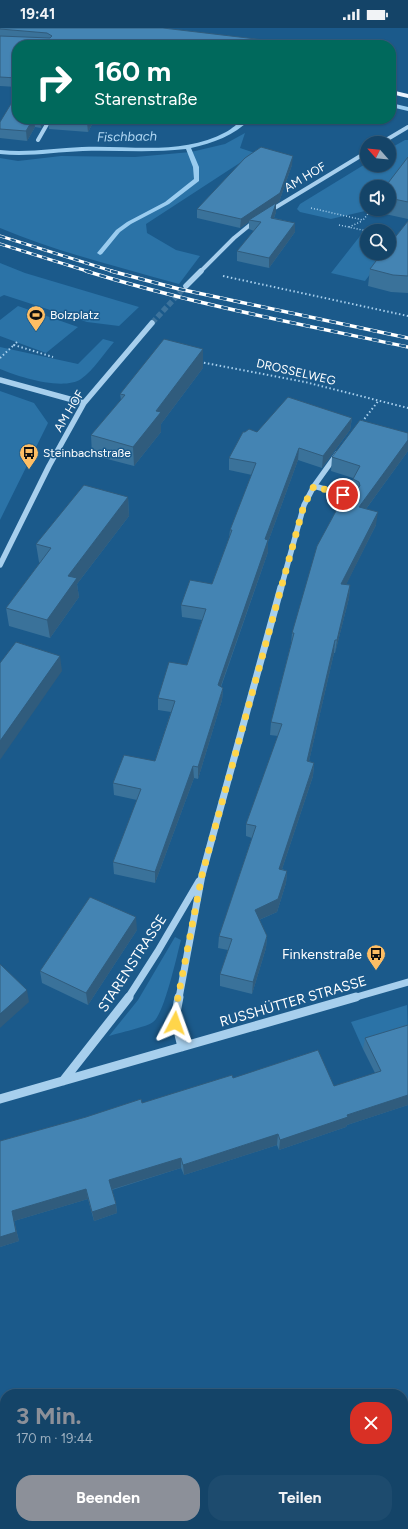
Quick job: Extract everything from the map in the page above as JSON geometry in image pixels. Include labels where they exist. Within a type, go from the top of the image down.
[{"type":"main road","points":[[396,93],[408,96]]},
{"type":"street","points":[[38,140],[47,124]]},
{"type":"street","points":[[393,136],[408,127]]},
{"type":"street","name":"AM HOF","points":[[266,214],[360,156]]},
{"type":"street","points":[[186,286],[239,234],[260,218]]},
{"type":"street","name":"AM HOF","points":[[0,565],[49,466],[84,403],[152,323]]},
{"type":"street","points":[[0,380],[84,403]]},
{"type":"street","name":"STARENSTRASSE","points":[[182,1047],[174,1018],[202,875],[288,560],[304,505],[314,486],[362,422]]},
{"type":"street","points":[[314,486],[355,498]]},
{"type":"street","name":"STARENSTRASSE","points":[[63,1081],[130,995],[158,951],[202,875]]},
{"type":"street","name":"RUSSHÜTTER STRASSE","points":[[0,1099],[408,982]]},
{"type":"path","points":[[284,202],[363,220]]},
{"type":"path","points":[[348,227],[363,220],[366,216]]},
{"type":"path","points":[[339,225],[360,230]]},
{"type":"path","points":[[400,234],[397,238],[401,239]]},
{"type":"path","points":[[200,271],[408,316]]},
{"type":"path","points":[[0,358],[18,342]]},
{"type":"path","points":[[14,345],[53,357]]},
{"type":"path","name":"DROSSELWEG","points":[[193,361],[246,370],[408,408]]},
{"type":"path","points":[[362,422],[379,400]]},
{"type":"shaded area","points":[[245,133],[240,148],[255,153],[146,224],[147,233],[176,250],[200,256],[179,284],[66,252],[0,228],[0,158],[18,161],[61,156],[135,157],[191,152],[225,144]]},
{"type":"shaded area","points":[[408,140],[408,159],[391,180],[360,180],[360,212],[331,219],[300,212],[297,209],[300,204],[360,167],[360,172],[396,172],[396,145]]},
{"type":"shaded area","points":[[360,236],[360,260],[381,260],[365,281],[331,273]]},
{"type":"shaded area","points":[[0,263],[25,273],[139,307],[119,326],[87,322],[4,295],[0,297]]},
{"type":"shaded area","name":"Bolzplatz","points":[[18,306],[78,327],[46,353],[0,336],[0,320]]},
{"type":"shaded area","points":[[103,339],[114,342],[86,375],[73,382],[63,384],[41,382],[18,376],[0,369],[0,347],[78,364]]},
{"type":"shaded area","points":[[0,391],[34,403],[48,423],[0,520]]},
{"type":"shaded area","points":[[175,937],[181,940],[166,997],[157,1017],[153,1022],[145,1026],[109,1036],[138,1000]]},
{"type":"shaded area","points":[[407,1005],[408,1035],[363,1049],[351,1022]]},
{"type":"building","points":[[163,28],[265,40],[12,40],[12,78],[0,77],[0,36],[50,38],[52,36],[47,33],[0,29]]},
{"type":"building","points":[[12,102],[12,124],[30,124],[26,131],[0,129],[0,122]]},
{"type":"building","points":[[261,147],[293,156],[280,193],[241,219],[197,209],[245,158]]},
{"type":"building","points":[[408,157],[408,202],[396,199],[396,180],[390,180]]},
{"type":"building","points":[[276,203],[271,218],[295,223],[269,258],[237,251],[261,222],[249,220]]},
{"type":"building","points":[[408,221],[408,276],[393,275],[370,269],[377,260],[396,260],[396,236]]},
{"type":"building","points":[[164,339],[203,349],[156,411],[161,412],[133,447],[91,435],[125,395],[120,394]]},
{"type":"building","points":[[288,397],[352,418],[323,456],[299,448],[265,539],[268,540],[218,685],[223,688],[198,767],[193,766],[155,872],[113,862],[141,789],[113,783],[124,755],[155,761],[175,701],[158,698],[169,662],[187,665],[206,609],[181,605],[190,580],[212,584],[232,530],[230,530],[256,463],[229,458],[243,432],[249,429],[257,432]]},
{"type":"building","points":[[360,420],[408,433],[408,440],[359,507],[378,512],[341,584],[350,585],[337,640],[335,640],[307,761],[314,763],[279,869],[287,871],[278,899],[255,910],[267,936],[253,982],[220,974],[232,939],[219,936],[256,826],[246,824],[282,724],[271,722],[294,633],[292,633],[317,546],[349,487],[357,489],[360,486],[359,482],[353,479],[360,466],[332,457]]},
{"type":"building","points":[[84,485],[128,497],[68,576],[77,578],[47,620],[6,608],[51,548],[36,544]]},
{"type":"building","points":[[16,642],[60,656],[0,741],[0,663]]},
{"type":"building","points":[[90,897],[136,917],[86,993],[40,971]]},
{"type":"building","points":[[0,964],[27,990],[0,1014]]},
{"type":"building","points":[[408,1025],[408,1095],[347,1115],[348,1117],[280,1140],[278,1134],[183,1165],[181,1158],[109,1180],[116,1204],[92,1212],[86,1189],[12,1211],[16,1232],[0,1237],[0,1141],[86,1117],[141,1099],[142,1103],[232,1075],[233,1078],[318,1050],[334,1086],[381,1071],[365,1038]]},
{"type":"waterway","name":"Fischbach","points":[[396,106],[408,109]]},
{"type":"waterway","name":"Fischbach","points":[[0,152],[30,153],[82,149],[147,150],[190,147],[211,142],[230,133],[241,124]]},
{"type":"waterway","points":[[100,253],[118,231],[129,223],[167,203],[197,180],[196,167],[188,148]]},
{"type":"tunnel","points":[[152,323],[186,286]]},
{"type":"railway","points":[[0,236],[115,272]]},
{"type":"railway","points":[[0,244],[90,272]]},
{"type":"railway","points":[[86,271],[166,294],[287,322],[408,347]]},
{"type":"railway","points":[[111,271],[179,289],[408,338]]},
{"type":"place","name":"Bolzplatz","points":[[36,332]]},
{"type":"place","name":"Steinbachstraße","points":[[29,470]]},
{"type":"place","name":"Finkenstraße","points":[[376,971]]},
{"type":"route","points":[[175,1023],[174,1018],[181,977],[202,875],[304,505],[314,486],[343,495]]}]
